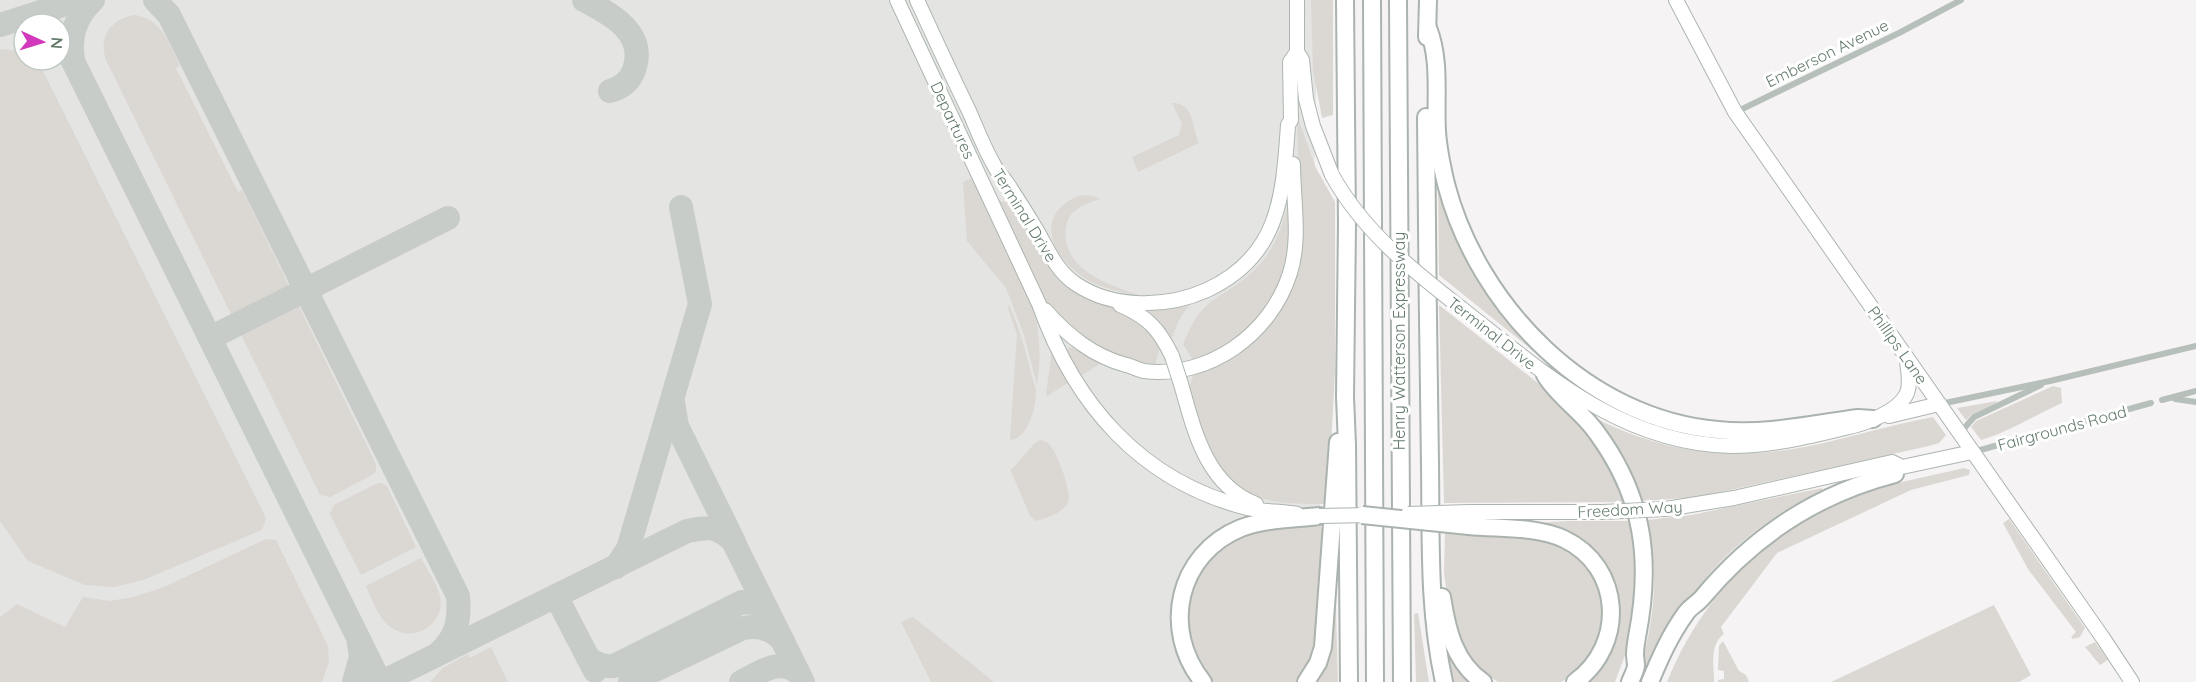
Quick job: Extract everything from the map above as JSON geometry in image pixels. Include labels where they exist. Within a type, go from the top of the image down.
[{"type":"highway","points":[[1345,0],[1347,224],[1345,397],[1349,682]]},
{"type":"highway","name":"Henry Watterson Expressway","points":[[1372,0],[1375,682]]},
{"type":"highway","name":"Henry Watterson Expressway","points":[[1398,0],[1402,682]]},
{"type":"highway","points":[[1428,0],[1426,282],[1431,554],[1434,624],[1444,682]]},
{"type":"highway","points":[[1428,28],[1436,47],[1437,131],[1440,159],[1456,219],[1474,258],[1492,289],[1518,322],[1545,348],[1580,377],[1613,397],[1662,418],[1697,427],[1726,431],[1759,431],[1858,417],[1873,419]]},
{"type":"highway","points":[[1545,375],[1552,386],[1597,432],[1617,463],[1636,506],[1643,544],[1645,576],[1643,607],[1635,655],[1636,664],[1630,682]]},
{"type":"highway","points":[[1306,682],[1318,663],[1323,647],[1337,445],[1345,397]]},
{"type":"highway","points":[[1650,682],[1665,646],[1688,610],[1700,601],[1743,554],[1791,516],[1848,488],[1899,471]]},
{"type":"highway","points":[[1362,515],[1469,519],[1553,535],[1584,553],[1604,580],[1610,599],[1611,622],[1605,645],[1595,663],[1575,682]]},
{"type":"highway","points":[[1203,682],[1192,667],[1185,651],[1179,620],[1184,590],[1197,562],[1214,544],[1242,528],[1262,523],[1319,516]]},
{"type":"highway","points":[[1431,520],[1438,539],[1442,596],[1451,641],[1463,663],[1483,682]]},
{"type":"highway","points":[[1431,554],[1427,627],[1434,682]]},
{"type":"highway","points":[[1659,682],[1678,640],[1700,601]]},
{"type":"highway","points":[[1622,682],[1629,662],[1635,655]]},
{"type":"main road","name":"Departures","points":[[897,0],[1052,336],[1082,393],[1113,431],[1162,472],[1191,488],[1249,508],[1281,512]]},
{"type":"main road","name":"Terminal Drive","points":[[917,0],[994,166],[1057,267],[1075,283],[1105,298],[1137,303],[1178,299],[1208,289],[1234,273],[1265,238],[1278,210],[1283,187],[1288,125],[1291,120],[1290,62],[1297,52]]},
{"type":"main road","name":"Terminal Drive","points":[[1297,0],[1297,52],[1302,60],[1306,99],[1322,155],[1349,204],[1383,243],[1545,375]]},
{"type":"main road","name":"Phillips Lane","points":[[1676,0],[1735,112],[2132,682]]},
{"type":"main road","points":[[1039,304],[1069,336],[1082,345],[1113,362],[1141,370],[1175,370],[1205,363],[1236,348],[1274,308],[1293,261],[1295,237],[1293,125],[1291,120]]},
{"type":"main road","points":[[1105,298],[1134,312],[1153,325],[1160,333],[1172,356],[1203,451],[1218,478],[1252,503],[1281,512],[1319,516],[1362,515]]},
{"type":"main road","points":[[1545,375],[1591,405],[1626,423],[1656,434],[1703,443],[1741,446],[1781,442],[1859,425],[1873,419],[1898,405],[1906,394],[1909,384],[1907,359]]},
{"type":"main road","points":[[1873,419],[1940,404]]},
{"type":"main road","name":"Freedom Way","points":[[1469,519],[1666,509],[1734,498],[1892,462],[1899,471],[1972,452]]},
{"type":"street","name":"Emberson Avenue","points":[[1735,112],[1899,33],[1961,0]]},
{"type":"street","points":[[1940,404],[2050,381],[2195,346]]},
{"type":"street","points":[[1960,434],[1974,417],[2050,381]]},
{"type":"street","points":[[2162,400],[2196,391]]},
{"type":"street","points":[[2171,399],[2196,402]]},
{"type":"street","name":"Fairgrounds Road","points":[[1972,452],[2151,403]]},
{"type":"shaded area","points":[[0,0],[1318,0],[1314,189],[1324,682],[0,682]]},
{"type":"shaded area","points":[[1311,0],[1333,0],[1333,115],[1322,118],[1313,70]]},
{"type":"shaded area","points":[[134,15],[151,21],[168,41],[180,66],[176,68],[238,192],[242,190],[376,464],[376,471],[372,475],[330,497],[320,495],[106,60],[104,44],[108,30],[119,20]]},
{"type":"shaded area","points":[[0,50],[12,50],[12,72],[43,72],[266,518],[262,530],[143,580],[114,587],[85,585],[28,561],[0,521]]},
{"type":"shaded area","points":[[1172,103],[1179,104],[1189,111],[1199,143],[1138,172],[1132,157],[1179,135],[1182,124]]},
{"type":"shaded area","points":[[1297,116],[1316,168],[1335,202],[1335,372],[1328,504],[1304,504],[1264,499],[1248,494],[1234,484],[1222,471],[1211,453],[1190,394],[1190,384],[1195,371],[1273,315],[1299,207]]},
{"type":"shaded area","points":[[1438,171],[1484,281],[1618,408],[1597,399],[1577,386],[1439,275]]},
{"type":"shaded area","points":[[973,178],[1032,305],[1039,345],[1037,385],[1024,335],[1006,288],[967,241],[963,182]]},
{"type":"shaded area","points":[[1081,195],[1101,199],[1074,211],[1068,221],[1066,242],[1071,254],[1089,274],[1115,287],[1142,296],[1093,283],[1079,275],[1059,252],[1051,227],[1055,215],[1065,204]]},
{"type":"shaded area","points":[[1289,198],[1290,231],[1287,264],[1274,296],[1253,325],[1240,337],[1210,355],[1193,360],[1183,344],[1195,320],[1209,303],[1244,280],[1265,259],[1284,220]]},
{"type":"shaded area","points":[[998,201],[1011,203],[1041,253],[1060,279],[1095,301],[1137,317],[1145,323],[1160,348],[1155,364],[1132,363],[1110,357],[1059,320],[1046,302]]},
{"type":"shaded area","points":[[1197,299],[1182,316],[1172,338],[1158,320],[1145,309]]},
{"type":"shaded area","points":[[1009,305],[1036,390],[1035,405],[1027,428],[1017,438],[1010,440],[1017,334],[1008,309]]},
{"type":"shaded area","points":[[1439,305],[1572,410],[1595,436],[1628,502],[1444,503]]},
{"type":"shaded area","points":[[1071,347],[1101,363],[1079,377],[1065,351]]},
{"type":"shaded area","points":[[1052,349],[1068,383],[1047,396],[1046,395]]},
{"type":"shaded area","points":[[2053,386],[2061,388],[2062,403],[2012,428],[1981,440],[1971,427],[1976,421]]},
{"type":"shaded area","points":[[1997,401],[1966,420],[1957,408]]},
{"type":"shaded area","points":[[1933,417],[1946,435],[1939,443],[1929,446],[1726,491],[1689,498],[1640,501],[1595,418],[1618,429],[1665,444],[1736,454],[1804,447]]},
{"type":"shaded area","points":[[1040,440],[1049,444],[1056,455],[1066,481],[1069,497],[1066,506],[1059,512],[1036,521],[1030,516],[1010,469]]},
{"type":"shaded area","points":[[1964,468],[1970,470],[1969,475],[1911,490],[1777,553],[1721,627],[1724,634],[1716,644],[1713,656],[1714,682],[1667,682],[1698,622],[1718,595],[1740,570],[1792,528],[1822,511],[1866,492]]},
{"type":"shaded area","points":[[378,483],[387,486],[416,547],[361,575],[330,514],[334,505]]},
{"type":"shaded area","points":[[1822,488],[1767,522],[1718,564],[1685,607],[1644,682],[1636,682],[1647,641],[1653,602],[1653,562],[1647,520],[1691,515]]},
{"type":"shaded area","points":[[2009,519],[2085,628],[2080,637],[2073,639],[2071,637],[2076,632],[2028,569],[2003,523]]},
{"type":"shaded area","points":[[1633,521],[1639,574],[1630,642],[1615,682],[1582,682],[1598,667],[1612,580],[1535,523]]},
{"type":"shaded area","points":[[1300,525],[1301,527],[1326,527],[1318,646],[1305,674],[1296,682],[1214,682],[1199,663],[1188,636],[1188,600],[1204,563],[1239,533]]},
{"type":"shaded area","points":[[1445,532],[1530,537],[1557,541],[1592,568],[1606,605],[1598,646],[1575,674],[1561,682],[1498,682],[1477,668],[1464,651],[1449,608],[1444,573]]},
{"type":"shaded area","points":[[266,539],[276,540],[328,646],[329,662],[322,682],[0,682],[0,617],[17,604],[65,627],[83,597],[110,601],[134,597],[164,587]]},
{"type":"shaded area","points":[[421,558],[439,591],[441,606],[434,622],[419,632],[410,634],[387,625],[366,586]]},
{"type":"shaded area","points":[[1335,578],[1338,682],[1313,682]]},
{"type":"shaded area","points":[[1994,605],[2031,675],[2019,682],[1831,682]]},
{"type":"shaded area","points":[[1418,613],[1429,682],[1416,682],[1414,614]]},
{"type":"shaded area","points":[[913,617],[994,682],[931,682],[901,622]]},
{"type":"shaded area","points":[[1443,632],[1476,682],[1452,682]]},
{"type":"shaded area","points":[[1723,641],[1739,671],[1746,675],[1749,682],[1718,682],[1724,679],[1724,671],[1718,670],[1719,646]]},
{"type":"shaded area","points":[[2095,642],[2108,660],[2100,665],[2085,647]]},
{"type":"shaded area","points":[[491,647],[508,682],[430,682],[443,668],[468,654],[470,658]]},
{"type":"taxiway","points":[[0,25],[78,0]]},
{"type":"taxiway","points":[[73,59],[72,42],[75,27],[82,13],[93,0]]},
{"type":"taxiway","points":[[155,0],[169,15],[458,596],[456,627],[450,640],[439,653]]},
{"type":"taxiway","points":[[584,0],[624,26],[635,45],[637,57],[630,78],[625,84],[610,91]]},
{"type":"taxiway","points":[[72,59],[380,682]]},
{"type":"taxiway","points":[[616,567],[628,549],[700,304],[681,207]]},
{"type":"taxiway","points":[[210,338],[448,218]]},
{"type":"taxiway","points":[[673,402],[677,426],[734,542]]},
{"type":"taxiway","points":[[382,682],[687,531],[707,528],[722,532],[733,541],[803,682]]},
{"type":"taxiway","points":[[556,596],[595,671]]},
{"type":"taxiway","points":[[588,658],[600,665],[614,666],[742,602],[755,603],[766,609]]},
{"type":"taxiway","points":[[630,682],[743,628],[765,629],[775,633],[783,641]]},
{"type":"taxiway","points":[[354,682],[361,657],[359,644]]},
{"type":"taxiway","points":[[741,682],[776,666],[783,666],[798,672]]}]
